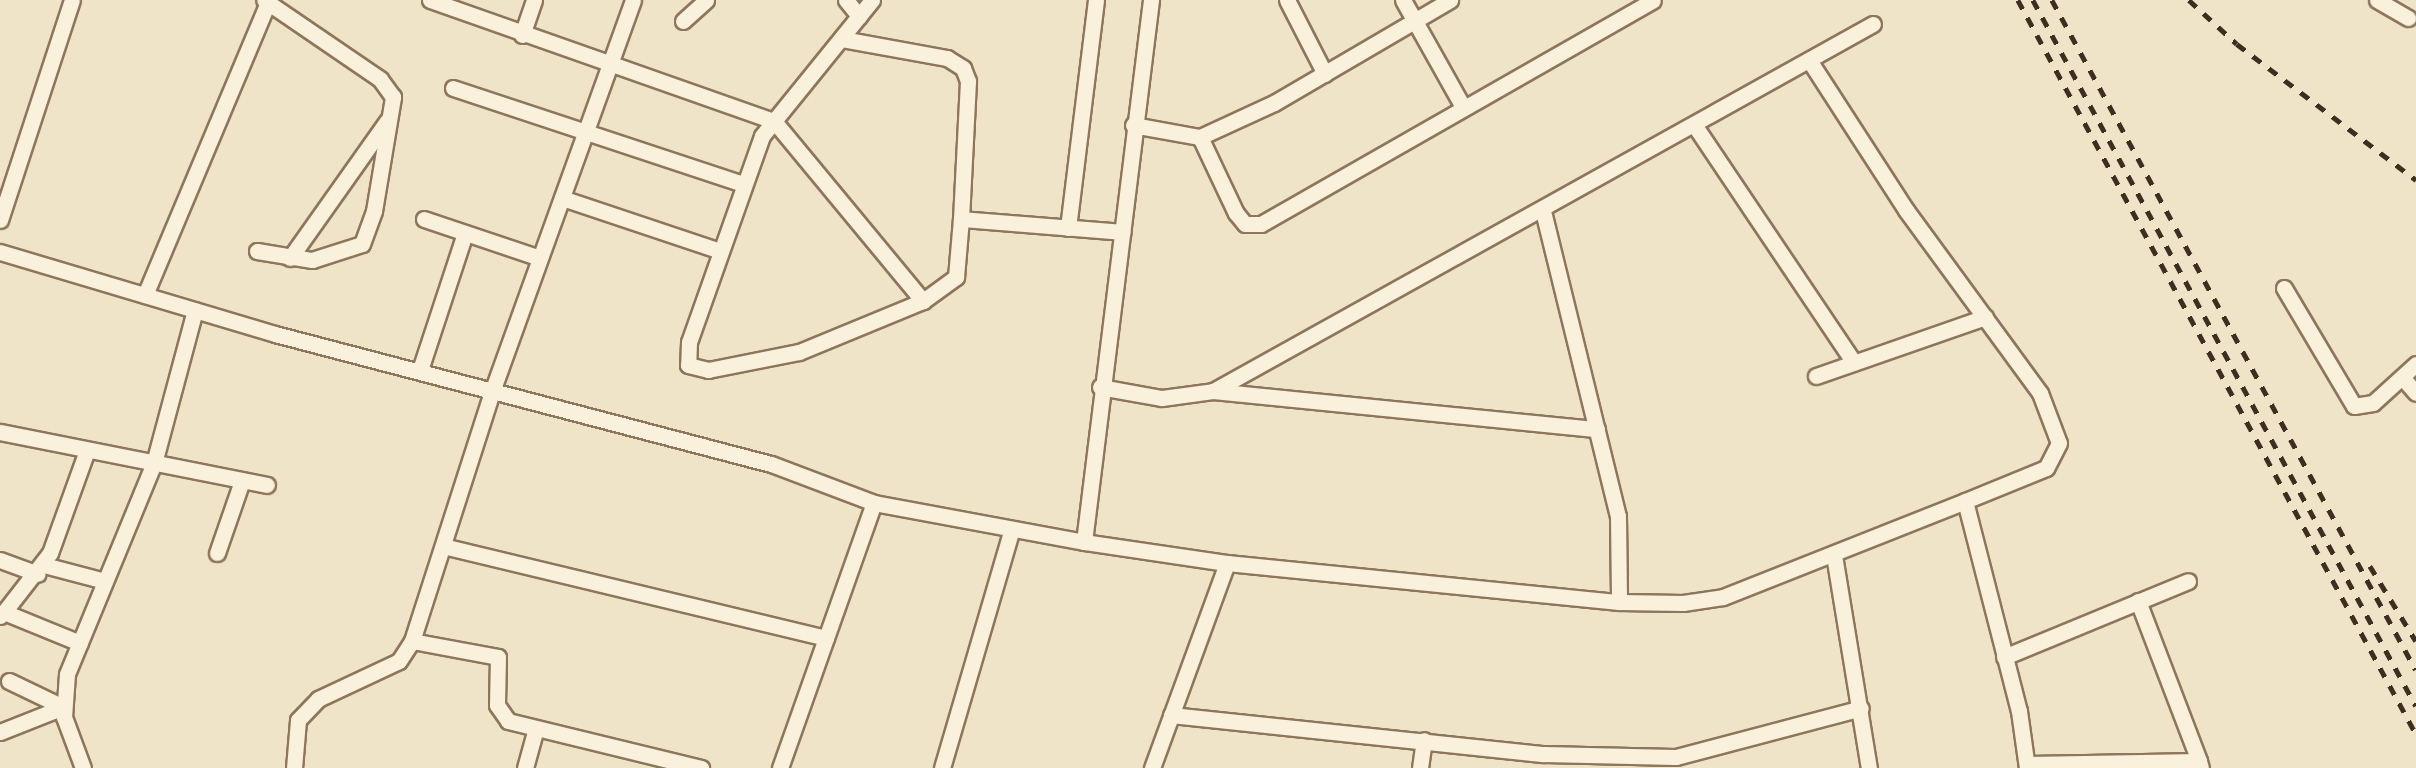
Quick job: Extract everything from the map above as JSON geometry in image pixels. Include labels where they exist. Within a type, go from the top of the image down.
[{"type":"street","points":[[0,220],[72,0]]},
{"type":"street","points":[[430,0],[522,35],[774,121],[923,301]]},
{"type":"street","points":[[522,35],[534,0]]},
{"type":"street","points":[[294,768],[298,720],[318,699],[399,660],[412,641],[492,389],[633,0]]},
{"type":"street","points":[[683,21],[706,0]]},
{"type":"street","points":[[846,0],[859,16]]},
{"type":"street","points":[[842,39],[947,58],[963,68],[969,81],[956,277],[923,301],[799,352],[695,370],[688,365],[689,342],[762,136],[872,0]]},
{"type":"street","points":[[1068,228],[1096,0]]},
{"type":"street","points":[[1084,542],[1100,387],[1122,232],[1132,125],[1151,0]]},
{"type":"street","points":[[1287,0],[1325,75]]},
{"type":"street","points":[[1403,0],[1463,107]]},
{"type":"street","points":[[1132,125],[1200,137],[1325,75],[1450,0]]},
{"type":"street","points":[[2377,0],[2408,18]]},
{"type":"street","points":[[1200,137],[1236,213],[1245,224],[1261,224],[1647,1]]},
{"type":"street","points":[[145,295],[266,2],[389,87],[389,118],[374,211],[362,244],[312,260],[257,251]]},
{"type":"street","points":[[1213,391],[1543,211],[1873,24]]},
{"type":"street","points":[[0,252],[195,310],[771,464],[874,503],[1011,532],[1227,563],[1619,602],[1723,597],[1834,555],[2046,468],[2059,443],[2040,393],[1906,210],[1809,60]]},
{"type":"street","points":[[453,88],[744,184]]},
{"type":"street","points":[[290,258],[389,118]]},
{"type":"street","points":[[1695,126],[1854,363]]},
{"type":"street","points":[[562,198],[720,251]]},
{"type":"street","points":[[1543,211],[1618,516],[1619,602]]},
{"type":"street","points":[[424,219],[540,258]]},
{"type":"street","points":[[961,219],[1122,232]]},
{"type":"street","points":[[420,370],[465,232]]},
{"type":"street","points":[[2284,288],[2346,401],[2362,408],[2373,403],[2416,364]]},
{"type":"street","points":[[83,768],[63,707],[67,674],[154,463],[195,310]]},
{"type":"street","points":[[1816,376],[1985,317]]},
{"type":"street","points":[[2402,377],[2416,393]]},
{"type":"street","points":[[1100,387],[1162,398],[1213,391],[1596,429]]},
{"type":"street","points":[[0,432],[267,485]]},
{"type":"street","points":[[80,643],[2,614],[41,569],[87,450]]},
{"type":"street","points":[[217,554],[242,481]]},
{"type":"street","points":[[1965,501],[2004,657],[2027,766],[2200,764],[2138,602]]},
{"type":"street","points":[[780,768],[874,503]]},
{"type":"street","points":[[942,768],[1011,532]]},
{"type":"street","points":[[443,546],[826,638]]},
{"type":"street","points":[[1834,555],[1861,708],[1869,768]]},
{"type":"street","points":[[0,560],[105,581]]},
{"type":"street","points":[[1152,768],[1227,563]]},
{"type":"street","points":[[2004,657],[2188,581]]},
{"type":"street","points":[[412,641],[498,657],[500,716],[659,763],[701,768]]},
{"type":"street","points":[[9,681],[63,707]]},
{"type":"street","points":[[0,732],[63,707]]},
{"type":"street","points":[[1171,715],[1424,740],[1543,761],[1676,757],[1861,708]]},
{"type":"street","points":[[525,768],[536,728]]},
{"type":"street","points":[[1420,768],[1424,740]]},
{"type":"railway","points":[[2018,0],[2416,734]]},
{"type":"railway","points":[[2033,0],[2416,706]]},
{"type":"railway","points":[[2052,0],[2416,670]]},
{"type":"railway","points":[[2189,0],[2237,44],[2416,180]]},
{"type":"railway","points":[[2370,566],[2416,641]]}]
